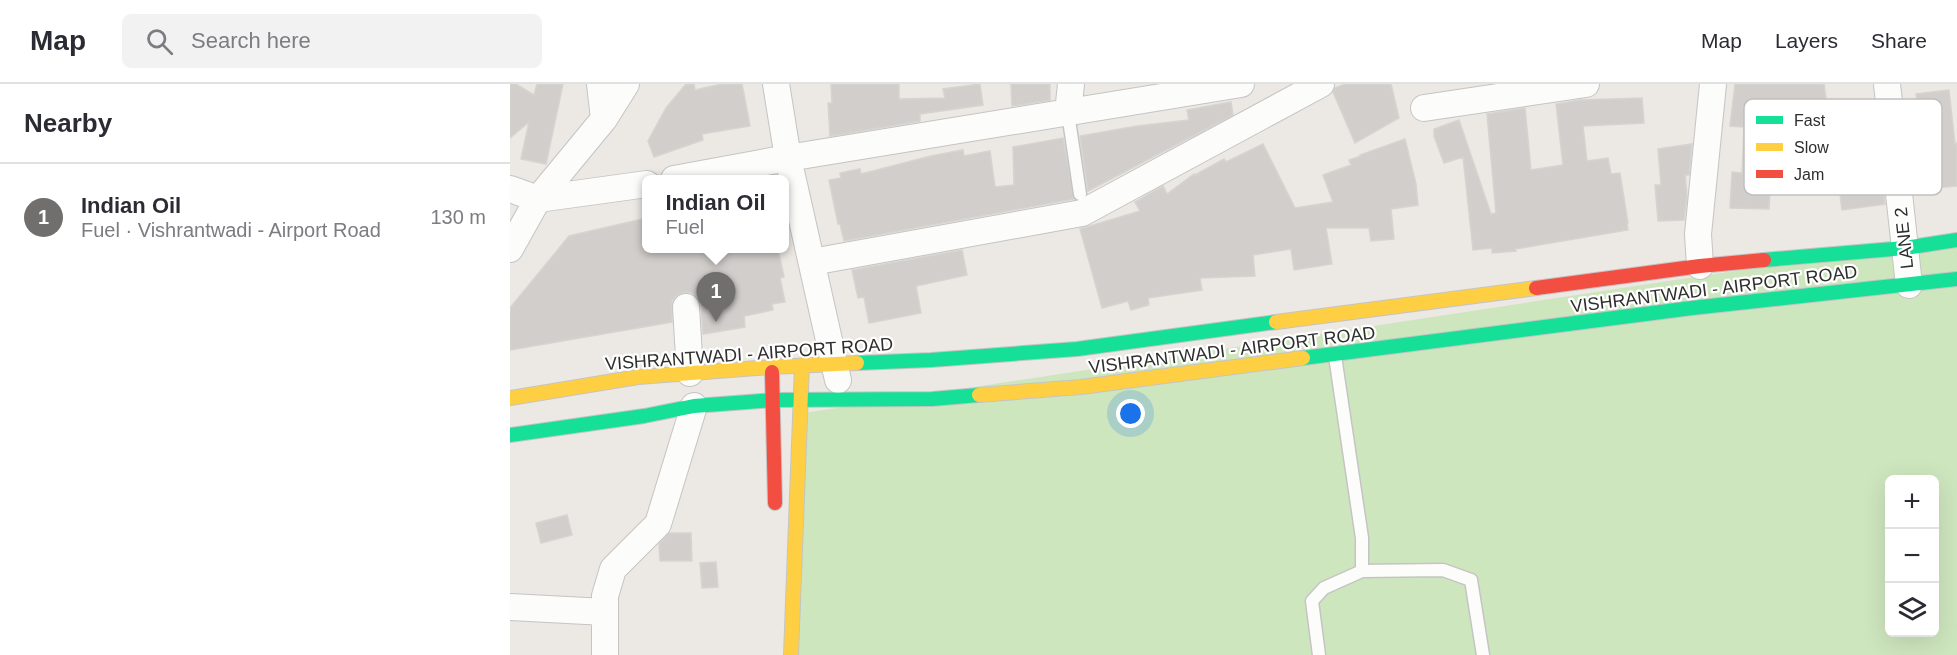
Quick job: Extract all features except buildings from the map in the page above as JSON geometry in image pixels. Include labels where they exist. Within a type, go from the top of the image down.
[{"type":"main road","name":"VISHRANTWADI - AIRPORT ROAD","points":[[510,398],[638,377],[1077,349],[1700,266],[1905,248],[1957,240]]},
{"type":"main road","name":"VISHRANTWADI - AIRPORT ROAD","points":[[510,435],[644,416],[694,406],[774,400],[932,399],[1081,387],[1692,308],[1957,279]]},
{"type":"main road","points":[[791,655],[802,365]]},
{"type":"main road","points":[[772,367],[775,511]]},
{"type":"street","points":[[600,84],[604,119]]},
{"type":"street","points":[[604,119],[611,84]]},
{"type":"street","points":[[510,249],[538,199],[604,119],[626,84]]},
{"type":"street","points":[[776,84],[788,158],[835,363],[841,400]]},
{"type":"street","points":[[1068,113],[1071,84]]},
{"type":"street","points":[[700,175],[788,158],[1240,84]]},
{"type":"street","points":[[812,262],[1082,213],[1290,93],[1321,84]]},
{"type":"street","points":[[1424,108],[1586,84]]},
{"type":"street","points":[[1700,266],[1698,234],[1713,84]]},
{"type":"street","name":"LANE 2","points":[[1887,84],[1889,99]]},
{"type":"street","points":[[510,189],[538,199],[642,185]]},
{"type":"street","name":"LANE 2","points":[[1899,195],[1909,285]]},
{"type":"street","points":[[686,307],[690,373]]},
{"type":"street","points":[[605,655],[605,596],[613,569],[658,524],[694,406]]},
{"type":"street","points":[[510,607],[605,612]]},
{"type":"lane","points":[[1068,113],[1080,194]]},
{"type":"lane","points":[[1335,354],[1362,538],[1362,571]]},
{"type":"lane","points":[[1318,655],[1312,601],[1324,588],[1362,571],[1443,570],[1471,580],[1483,655]]},
{"type":"green space","points":[[1957,237],[1957,655],[792,655],[804,413]]},
{"type":"traffic: fast","points":[[1764,260],[1905,248],[1957,240]]},
{"type":"traffic: fast","points":[[1303,358],[1692,308],[1957,279]]},
{"type":"traffic: fast","points":[[857,363],[1077,349],[1276,322]]},
{"type":"traffic: fast","points":[[510,435],[644,416],[694,406],[774,400],[932,399],[979,395]]},
{"type":"traffic: slow","points":[[1276,322],[1536,288]]},
{"type":"traffic: slow","points":[[979,395],[1081,387],[1303,358]]},
{"type":"traffic: slow","points":[[510,398],[638,377],[857,363]]},
{"type":"traffic: slow","points":[[791,655],[802,365]]},
{"type":"traffic: jam","points":[[1536,288],[1700,266],[1764,260]]},
{"type":"traffic: jam","points":[[772,372],[775,503]]},
{"type":"place","name":"Indian Oil","points":[[716,322]]}]
